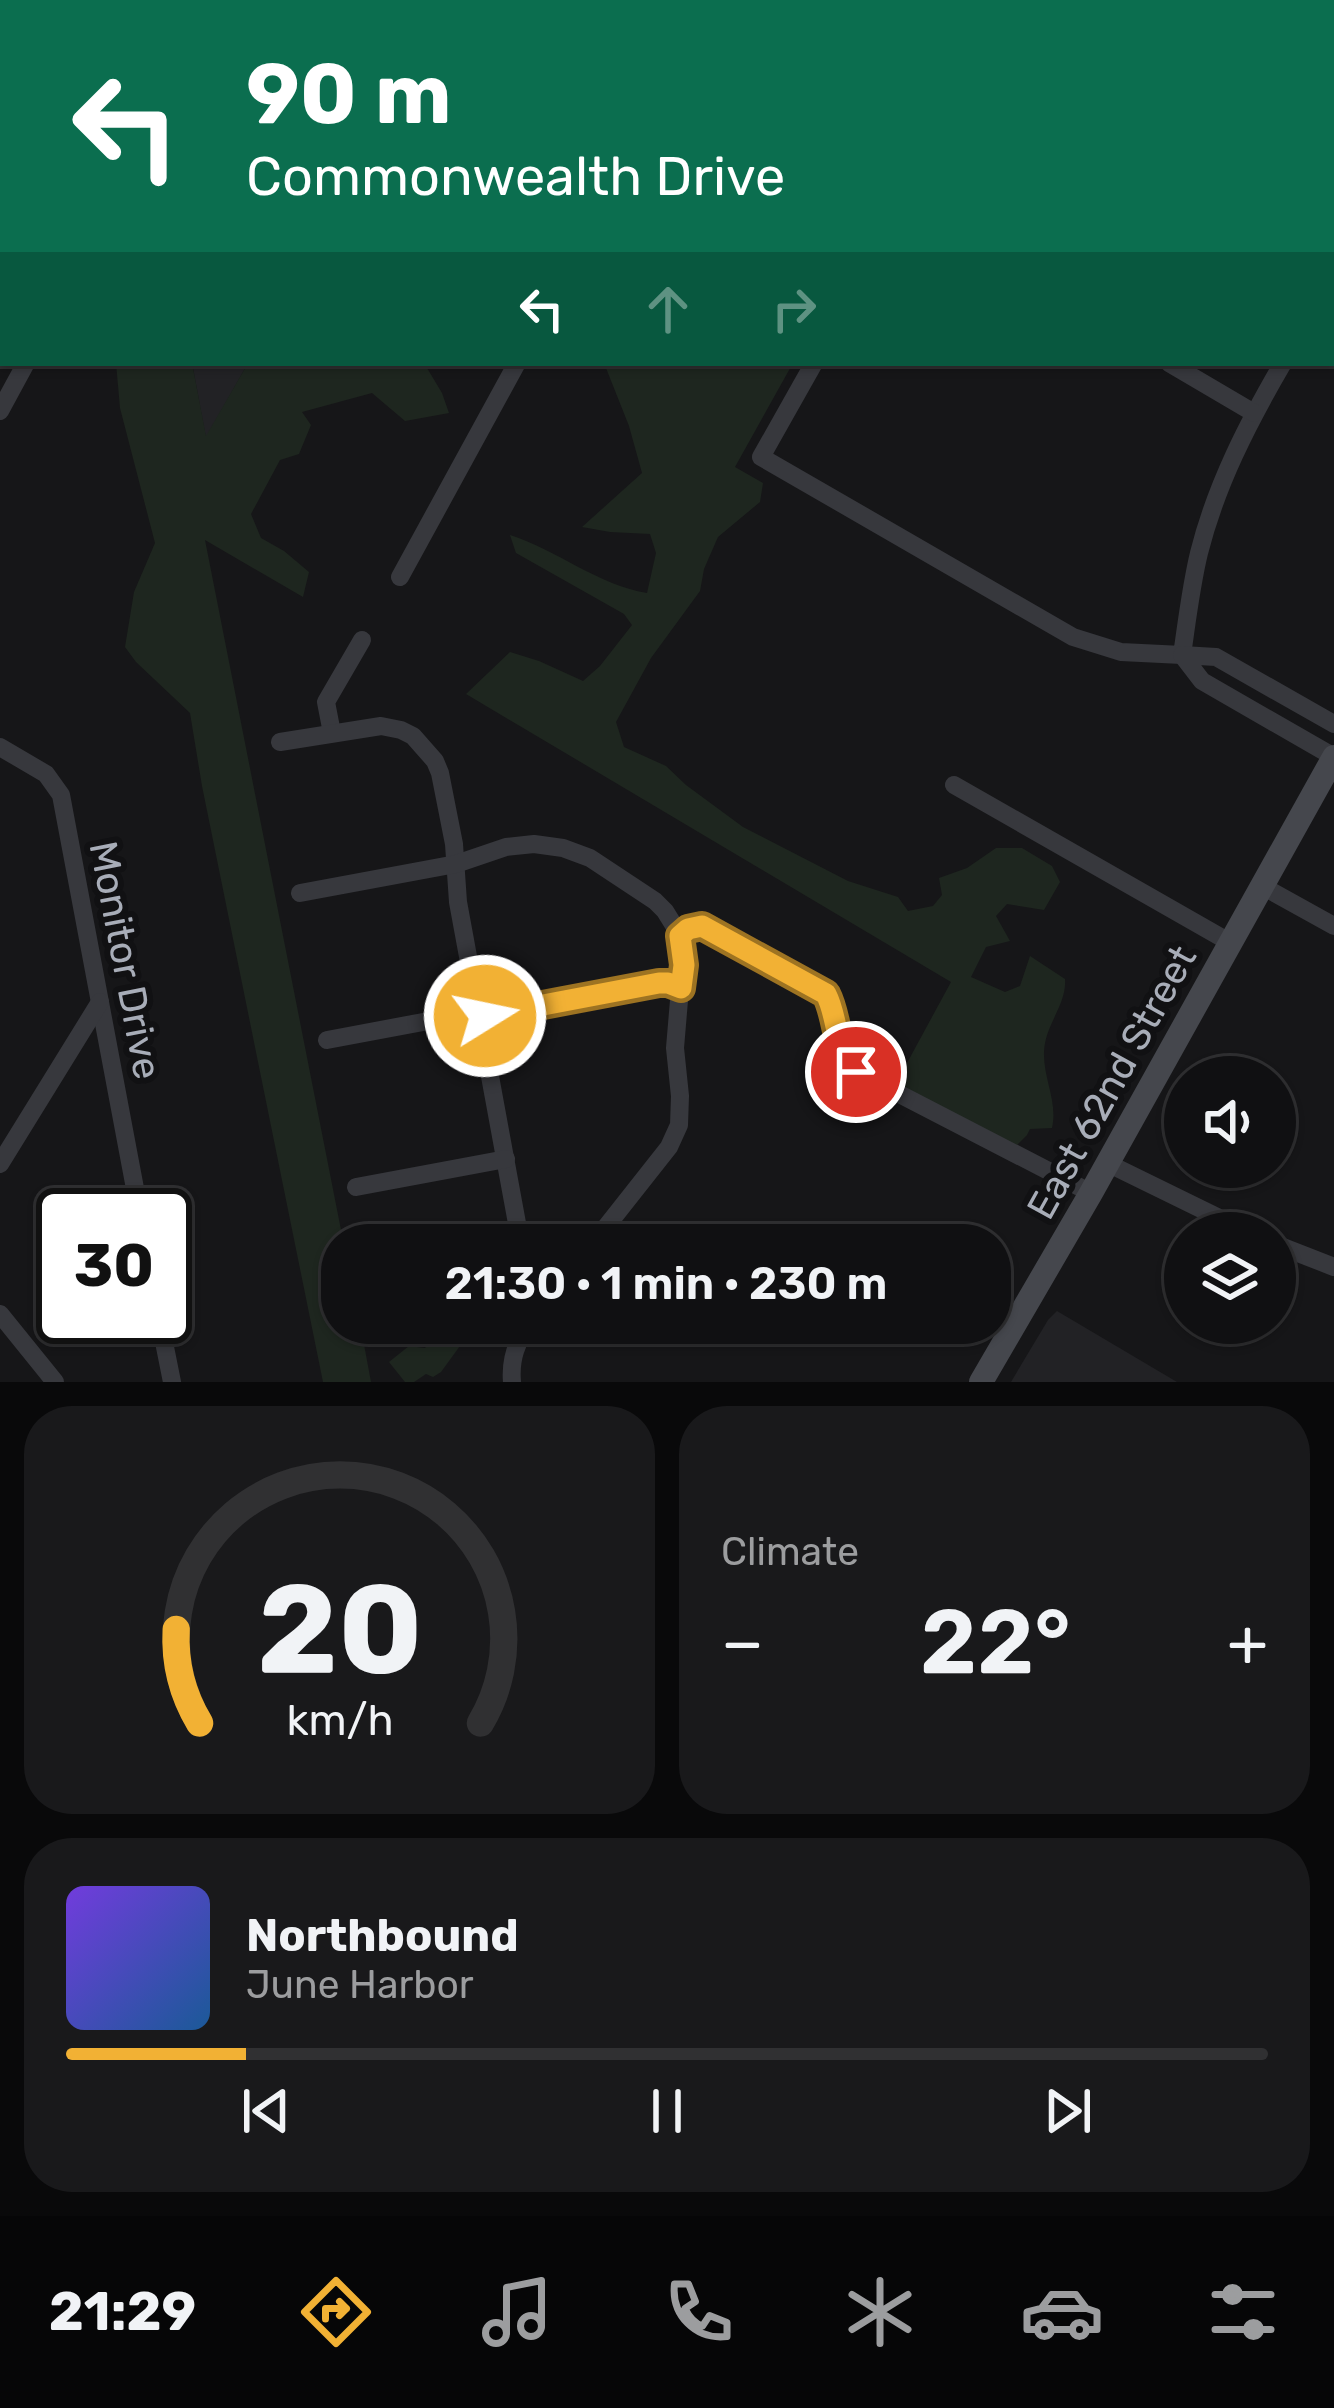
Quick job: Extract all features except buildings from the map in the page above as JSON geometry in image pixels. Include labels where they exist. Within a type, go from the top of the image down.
[{"type":"street","points":[[0,411],[24,366]]},
{"type":"street","points":[[400,577],[516,366]]},
{"type":"street","points":[[812,366],[760,457],[1073,637],[1121,652],[1216,657],[1334,724]]},
{"type":"street","points":[[1174,366],[1254,413]]},
{"type":"street","points":[[1281,366],[1233,455],[1211,512],[1190,596],[1182,655],[1202,681],[1334,757]]},
{"type":"street","points":[[332,733],[326,702],[362,640]]},
{"type":"street","points":[[280,742],[381,726],[401,730],[423,744],[435,760],[517,1224]]},
{"type":"street","name":"Monitor Drive","points":[[0,747],[42,772],[61,795],[135,1188]]},
{"type":"street","name":"East 62nd Street","points":[[981,1382],[1334,757]]},
{"type":"street","name":"East 62nd Street","points":[[954,784],[1231,943]]},
{"type":"street","points":[[300,893],[457,864],[496,849],[549,845],[602,865],[668,914],[680,936],[684,965],[674,1048],[679,1125],[669,1147],[608,1224]]},
{"type":"street","points":[[1262,886],[1334,926]]},
{"type":"street","points":[[680,936],[694,927],[708,928],[822,990],[830,1001],[841,1052],[853,1070],[1091,1193]]},
{"type":"street","points":[[327,1040],[466,1014],[489,1016],[659,983],[681,988]]},
{"type":"street","points":[[0,1164],[100,1002]]},
{"type":"street","points":[[356,1187],[506,1159]]},
{"type":"street","points":[[1107,1162],[1205,1212]]},
{"type":"street","points":[[1296,1252],[1334,1267]]},
{"type":"street","points":[[0,1314],[55,1382]]},
{"type":"street","points":[[164,1344],[172,1382]]},
{"type":"street","points":[[512,1382],[517,1344]]},
{"type":"shaded area","points":[[116,366],[193,366],[206,436],[246,366],[426,366],[442,393],[449,413],[405,421],[372,393],[302,412],[311,425],[299,454],[280,460],[251,514],[261,538],[309,572],[303,597],[205,540],[340,1224],[321,1224],[321,1344],[364,1344],[371,1382],[323,1382],[190,713],[125,647],[134,592],[155,543],[120,408]]},
{"type":"shaded area","points":[[193,366],[246,366],[206,438]]},
{"type":"shaded area","points":[[605,366],[791,366],[735,467],[763,483],[760,502],[718,537],[700,591],[651,658],[616,722],[624,747],[666,766],[743,827],[848,881],[898,897],[908,911],[933,906],[942,895],[939,878],[967,868],[996,848],[1022,848],[1052,866],[1060,882],[1044,910],[1007,904],[996,916],[1010,941],[986,947],[971,977],[1005,992],[1020,986],[1030,956],[1065,979],[1044,1052],[1052,1128],[1030,1129],[1005,1157],[888,1098],[951,982],[466,694],[510,652],[583,681],[632,625],[624,614],[516,553],[510,535],[612,583],[647,593],[656,553],[650,534],[582,527],[642,473]]},
{"type":"shaded area","points":[[1057,1311],[1177,1382],[1011,1382]]},
{"type":"shaded area","points":[[428,1344],[461,1344],[441,1372],[405,1382],[389,1362],[409,1346],[425,1348]]},
{"type":"route","points":[[485,1016],[659,983],[681,988],[680,936],[702,926],[826,994],[841,1052],[856,1072]]}]
